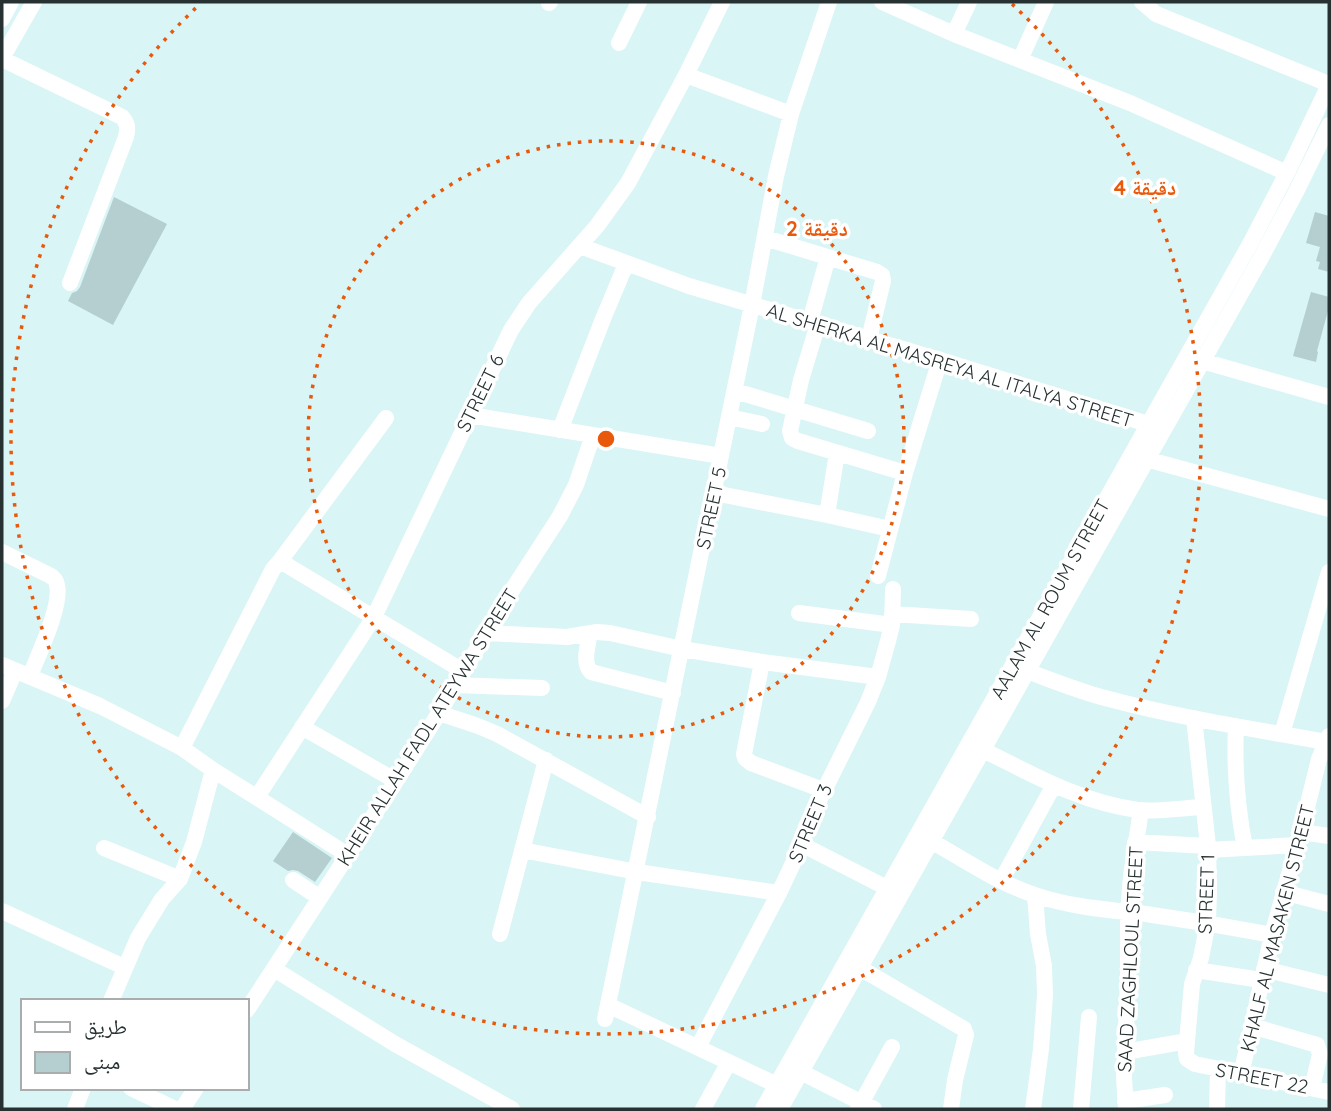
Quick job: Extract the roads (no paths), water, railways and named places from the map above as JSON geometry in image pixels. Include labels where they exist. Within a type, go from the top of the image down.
[{"type":"street","points":[[2,19],[11,2]]},
{"type":"street","points":[[34,2],[2,59],[122,117],[128,128],[70,283]]},
{"type":"street","name":"STREET 6","points":[[257,797],[374,617],[511,330],[539,291],[580,246],[628,183],[722,2]]},
{"type":"street","name":"STREET 5","points":[[698,1047],[607,1012],[735,391],[776,176],[791,114],[829,2]]},
{"type":"street","points":[[954,34],[969,2]]},
{"type":"street","points":[[1020,60],[1045,2]]},
{"type":"street","points":[[1142,2],[1156,14],[1329,85]]},
{"type":"street","points":[[619,43],[637,3]]},
{"type":"street","points":[[889,3],[954,34],[1130,103],[1287,173]]},
{"type":"street","points":[[686,75],[791,114]]},
{"type":"street","name":"AALAM AL ROUM STREET","points":[[780,1109],[931,841],[1148,424],[1250,244],[1329,85]]},
{"type":"street","name":"AALAM AL ROUM STREET","points":[[763,1109],[887,888],[1027,671],[1280,223],[1329,125]]},
{"type":"street","points":[[765,238],[882,275],[883,281],[869,339]]},
{"type":"street","name":"AL SHERKA AL MASREYA AL ITALYA STREET","points":[[580,246],[689,286],[1148,424]]},
{"type":"street","points":[[828,257],[794,408],[790,431],[792,438],[905,473]]},
{"type":"street","points":[[560,429],[626,264]]},
{"type":"street","points":[[878,576],[905,473],[940,360]]},
{"type":"street","points":[[1202,361],[1329,397]]},
{"type":"street","points":[[735,391],[868,431]]},
{"type":"street","points":[[470,415],[721,456]]},
{"type":"street","points":[[729,417],[762,424]]},
{"type":"street","points":[[182,748],[273,569],[386,418]]},
{"type":"street","name":"KHEIR ALLAH FADL ATEYWA STREET","points":[[248,1008],[439,713],[568,501],[593,435]]},
{"type":"street","points":[[827,515],[836,453]]},
{"type":"street","points":[[1146,460],[1329,509]]},
{"type":"street","points":[[714,493],[890,529]]},
{"type":"street","points":[[2,552],[51,576],[58,588],[55,608],[16,671],[2,701]]},
{"type":"street","points":[[280,561],[374,617],[459,678],[542,688]]},
{"type":"street","points":[[1282,734],[1329,572]]},
{"type":"street","name":"STREET 3","points":[[698,1047],[779,893],[823,790],[868,702],[884,659],[892,619],[893,589]]},
{"type":"street","points":[[799,613],[892,619],[971,619]]},
{"type":"street","points":[[486,633],[567,637],[610,633],[682,649],[878,677]]},
{"type":"street","points":[[590,633],[586,663],[588,670],[673,693]]},
{"type":"street","points":[[762,662],[745,758],[751,763],[823,790]]},
{"type":"street","points":[[16,671],[100,706],[182,748],[348,855]]},
{"type":"street","points":[[1027,671],[1106,698],[1194,718],[1282,734],[1328,739]]},
{"type":"street","points":[[439,713],[497,734],[648,817]]},
{"type":"street","name":"STREET 1","points":[[1194,718],[1208,848],[1208,922],[1201,958],[1192,984],[1187,1041],[1187,1059],[1195,1065]]},
{"type":"street","points":[[302,726],[396,781]]},
{"type":"street","points":[[1236,726],[1236,787],[1245,848]]},
{"type":"street","name":"KHALF AL MASAKEN STREET","points":[[1241,1074],[1283,892],[1319,759],[1328,739]]},
{"type":"street","points":[[975,754],[1088,798],[1141,810],[1203,807]]},
{"type":"street","points":[[500,934],[545,760]]},
{"type":"street","points":[[112,999],[138,938],[162,899],[180,878],[194,842],[213,769]]},
{"type":"street","points":[[1001,881],[1054,785]]},
{"type":"street","name":"SAAD ZAGHLOUL STREET","points":[[1125,1105],[1128,912],[1141,810]]},
{"type":"street","points":[[1135,842],[1245,848],[1329,836]]},
{"type":"street","points":[[931,841],[1001,881],[1035,895],[1073,904],[1208,922],[1272,935]]},
{"type":"street","points":[[801,844],[887,888]]},
{"type":"street","points":[[104,848],[180,878]]},
{"type":"street","points":[[522,850],[637,872],[779,893]]},
{"type":"street","points":[[293,880],[320,898]]},
{"type":"street","points":[[1283,892],[1329,904]]},
{"type":"street","points":[[1033,1109],[1045,995],[1035,895]]},
{"type":"street","points":[[2,911],[124,967]]},
{"type":"street","points":[[860,968],[964,1029],[966,1035],[951,1109],[959,1109]]},
{"type":"street","points":[[274,969],[395,1044],[512,1109]]},
{"type":"street","points":[[1196,970],[1263,974],[1329,985]]},
{"type":"street","points":[[1081,1109],[1089,1017]]},
{"type":"street","points":[[1252,1026],[1317,1045],[1320,1054],[1312,1088]]},
{"type":"street","points":[[1125,1052],[1187,1041]]},
{"type":"street","points":[[698,1047],[777,1085]]},
{"type":"street","points":[[801,1072],[864,1107],[892,1047]]},
{"type":"street","points":[[703,1109],[729,1062]]},
{"type":"street","name":"STREET 22","points":[[1195,1065],[1329,1092]]},
{"type":"street","points":[[1217,1109],[1218,1070]]},
{"type":"street","points":[[75,1109],[82,1090]]},
{"type":"street","points":[[135,1090],[175,1109]]},
{"type":"street","points":[[182,1109],[195,1090]]},
{"type":"street","points":[[1125,1105],[1165,1096]]}]
